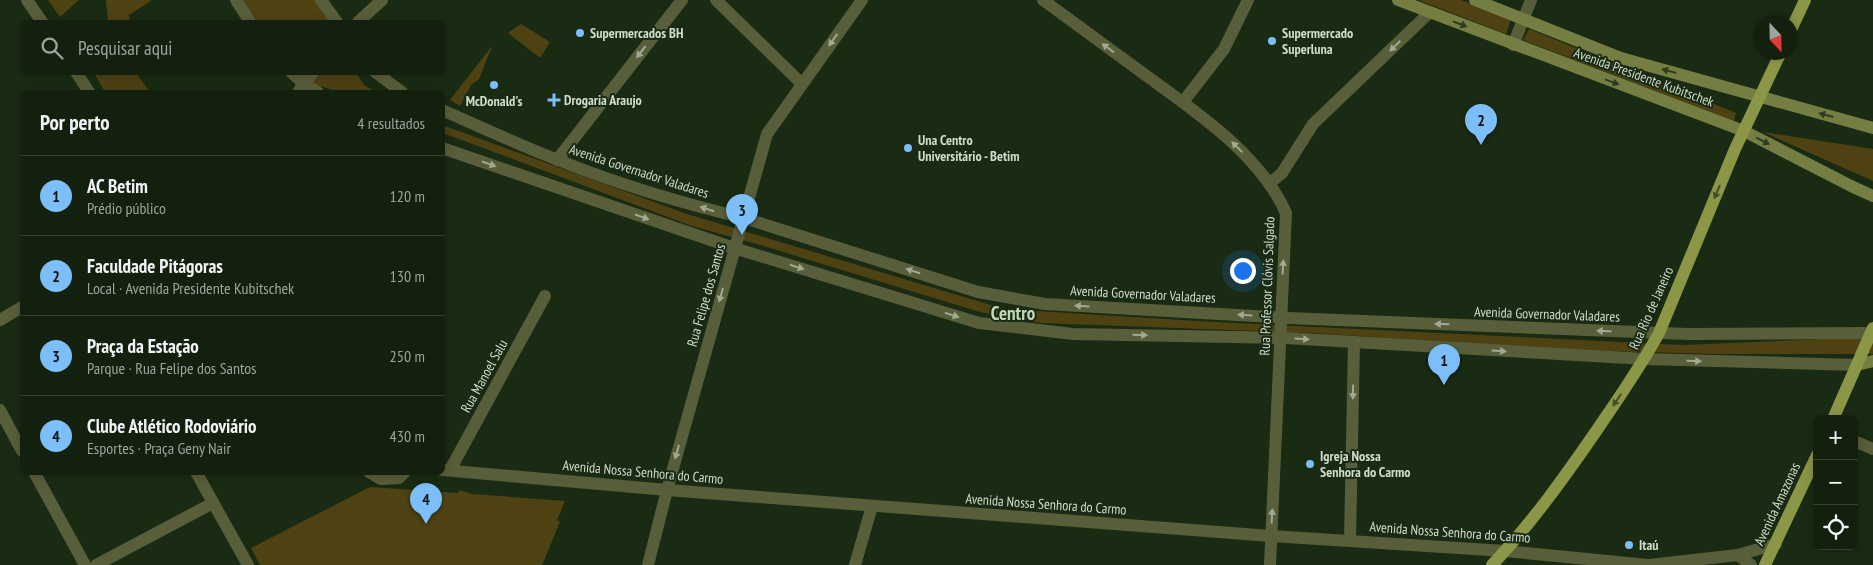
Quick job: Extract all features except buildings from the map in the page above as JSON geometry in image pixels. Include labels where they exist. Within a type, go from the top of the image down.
[{"type":"main road","name":"Avenida Presidente Kubitschek","points":[[1398,0],[1744,131],[1873,196]]},
{"type":"main road","name":"Avenida Presidente Kubitschek","points":[[1475,0],[1621,58],[1873,128]]},
{"type":"main road","points":[[1798,15],[1805,0]]},
{"type":"main road","name":"Rua Rio de Janeiro","points":[[1492,565],[1563,480],[1645,359],[1659,334],[1744,131],[1777,60]]},
{"type":"main road","points":[[1835,415],[1872,331]]},
{"type":"main road","points":[[1857,365],[1873,362]]},
{"type":"main road","name":"Avenida Amazonas","points":[[1765,565],[1815,460]]},
{"type":"street","points":[[27,0],[41,20]]},
{"type":"street","points":[[236,0],[249,20]]},
{"type":"street","points":[[321,0],[335,20]]},
{"type":"street","points":[[360,20],[382,0]]},
{"type":"street","points":[[557,160],[682,0]]},
{"type":"street","points":[[716,0],[802,84]]},
{"type":"street","name":"Rua Felipe dos Santos","points":[[648,565],[766,134],[862,0]]},
{"type":"street","name":"Rua Professor Clóvis Salgado","points":[[1043,0],[1183,102],[1233,144],[1260,171],[1278,197],[1286,213],[1270,565]]},
{"type":"street","points":[[1183,102],[1224,49],[1248,0]]},
{"type":"street","points":[[1513,45],[1531,0]]},
{"type":"street","points":[[1268,184],[1282,173],[1313,124],[1430,12]]},
{"type":"street","points":[[78,75],[88,90]]},
{"type":"street","points":[[294,75],[301,88],[312,75]]},
{"type":"street","points":[[380,75],[399,90]]},
{"type":"street","name":"Avenida Governador Valadares","points":[[445,111],[557,160],[614,180],[744,218],[978,292],[1018,300],[1045,304],[1281,318],[1659,334],[1872,331]]},
{"type":"street","points":[[445,149],[734,248],[980,323],[1073,334],[1280,338],[1645,359],[1857,365]]},
{"type":"street","name":"Rua Manoel Salu","points":[[446,470],[545,296]]},
{"type":"street","points":[[0,320],[20,307]]},
{"type":"street","points":[[1350,540],[1354,343]]},
{"type":"street","points":[[0,410],[20,447]]},
{"type":"street","points":[[1858,443],[1873,450]]},
{"type":"street","name":"Avenida Nossa Senhora do Carmo","points":[[446,470],[872,506],[1271,536],[1505,551],[1607,563],[1649,565],[1738,555],[1776,544]]},
{"type":"street","points":[[36,475],[85,565]]},
{"type":"street","points":[[198,475],[248,565]]},
{"type":"street","points":[[374,475],[381,479],[399,478],[402,475]]},
{"type":"street","points":[[96,565],[213,503]]},
{"type":"street","points":[[857,564],[872,506]]},
{"type":"street","points":[[1738,555],[1751,565]]},
{"type":"shaded area","points":[[48,0],[79,0],[60,17]]},
{"type":"shaded area","points":[[106,0],[152,0],[129,15],[130,20],[108,20]]},
{"type":"shaded area","points":[[239,0],[319,0],[333,20],[253,20]]},
{"type":"shaded area","points":[[1418,0],[1461,0],[1511,19],[1506,34]]},
{"type":"shaded area","points":[[521,24],[550,42],[540,58],[508,33]]},
{"type":"shaded area","points":[[1529,29],[1736,113],[1734,121],[1523,40]]},
{"type":"shaded area","points":[[492,46],[479,79],[471,85],[460,106],[450,100]]},
{"type":"shaded area","points":[[95,75],[138,75],[148,90],[104,90]]},
{"type":"shaded area","points":[[320,75],[357,75],[365,86],[373,90],[332,90],[312,83]]},
{"type":"shaded area","points":[[445,126],[687,214],[1004,309],[1215,322],[1682,345],[1873,337],[1873,354],[1715,354],[1575,350],[1313,333],[1041,323],[980,312],[692,226],[445,134]]},
{"type":"shaded area","points":[[1763,132],[1873,149],[1873,181]]},
{"type":"shaded area","points":[[370,487],[458,493],[460,490],[472,494],[565,501],[557,520],[560,522],[542,565],[260,565],[251,548]]},
{"type":"place","name":"Supermercados BH","points":[[580,33]]},
{"type":"place","name":"Supermercado Superluna","points":[[1272,41]]},
{"type":"place","name":"McDonald's","points":[[494,85]]},
{"type":"place","name":"Drogaria Araujo","points":[[554,100]]},
{"type":"place","name":"Faculdade Pitágoras","points":[[1481,145]]},
{"type":"place","name":"Una Centro Universitário - Betim","points":[[908,148]]},
{"type":"place","name":"Praça da Estação","points":[[742,235]]},
{"type":"place","name":"AC Betim","points":[[1444,385]]},
{"type":"place","name":"Igreja Nossa Senhora do Carmo","points":[[1310,464]]},
{"type":"place","name":"Clube Atlético Rodoviário","points":[[426,524]]},
{"type":"place","name":"Itaú","points":[[1629,545]]},
{"type":"district","name":"Centro","points":[[1013,313]]}]
